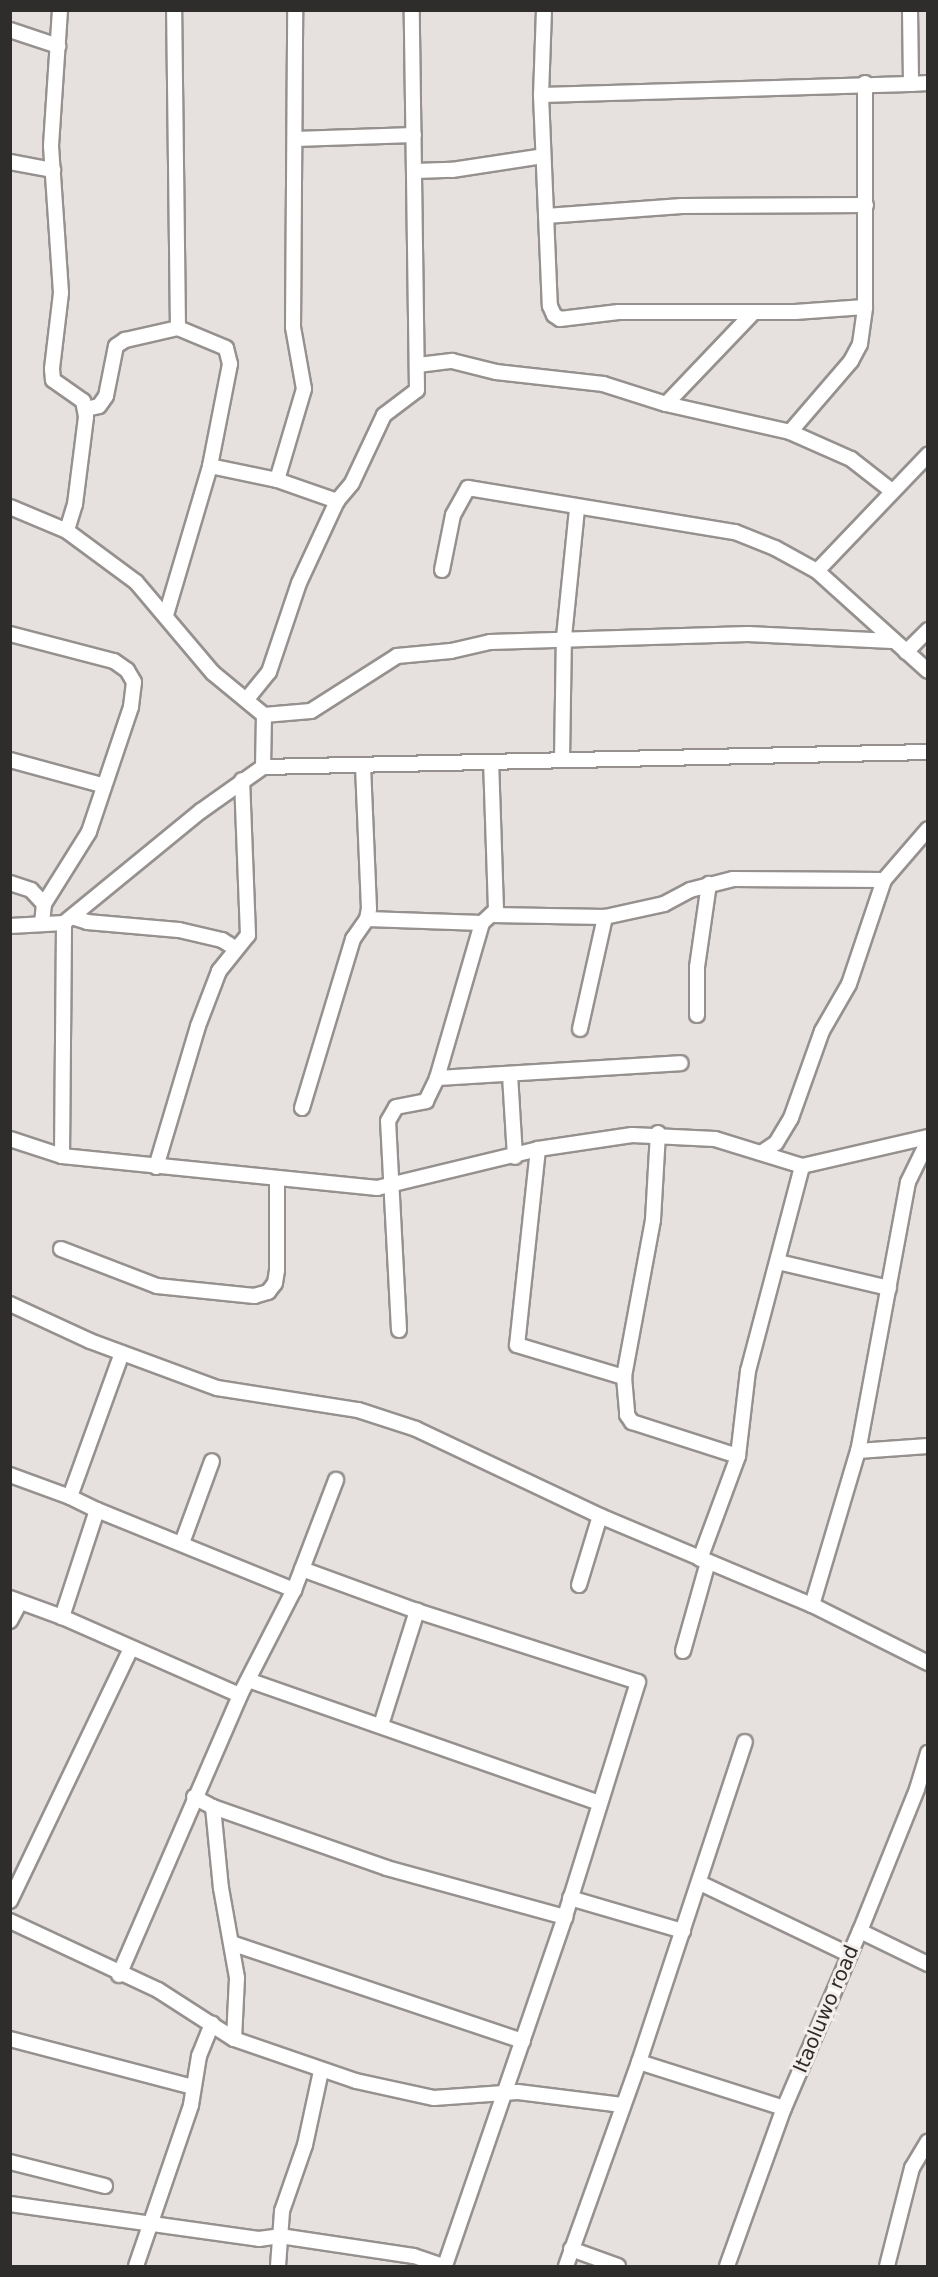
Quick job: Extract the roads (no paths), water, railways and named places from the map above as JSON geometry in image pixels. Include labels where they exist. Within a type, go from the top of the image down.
[{"type":"street","points":[[60,10],[53,170],[61,293],[51,369],[53,380],[83,401],[86,409],[75,504],[67,531]]},
{"type":"street","points":[[174,10],[178,328]]},
{"type":"street","points":[[277,480],[304,388],[293,327],[295,10]]},
{"type":"street","points":[[247,699],[269,672],[299,583],[336,501],[351,483],[384,414],[417,390],[412,10]]},
{"type":"street","points":[[544,10],[541,95],[550,306],[560,319],[619,312],[754,312],[865,307]]},
{"type":"street","points":[[910,10],[910,84]]},
{"type":"street","points":[[10,30],[58,46]]},
{"type":"street","points":[[541,95],[865,83],[927,83]]},
{"type":"street","points":[[790,432],[851,361],[860,344],[865,307],[865,83]]},
{"type":"street","points":[[295,139],[414,135]]},
{"type":"street","points":[[415,171],[452,170],[543,156]]},
{"type":"street","points":[[10,162],[53,170]]},
{"type":"street","points":[[546,216],[682,206],[866,206]]},
{"type":"street","points":[[666,404],[754,312]]},
{"type":"street","points":[[86,409],[99,406],[106,396],[116,346],[125,340],[178,328],[226,348],[230,364],[210,466],[166,615]]},
{"type":"street","points":[[418,365],[452,361],[496,372],[603,384],[666,404],[790,432],[851,459],[892,491]]},
{"type":"street","points":[[817,571],[927,455]]},
{"type":"street","points":[[210,466],[277,480],[336,501]]},
{"type":"street","points":[[442,570],[453,515],[468,488],[577,509],[735,532],[775,548],[817,571],[927,671]]},
{"type":"street","points":[[10,507],[67,531],[136,582],[166,615],[213,674],[247,699],[264,715],[263,767]]},
{"type":"street","points":[[562,760],[564,637],[577,509]]},
{"type":"street","points":[[906,652],[927,630]]},
{"type":"street","points":[[10,634],[114,661],[128,670],[135,694],[102,785],[84,845],[44,904],[42,924]]},
{"type":"street","points":[[264,715],[311,711],[397,656],[451,651],[490,642],[564,637],[748,634],[892,641]]},
{"type":"street","points":[[62,1156],[68,920],[242,780],[263,767],[927,752]]},
{"type":"street","points":[[10,760],[102,785]]},
{"type":"street","points":[[399,1330],[389,1115],[396,1107],[426,1101],[437,1078],[487,919],[497,903],[490,762]]},
{"type":"street","points":[[302,1108],[353,939],[367,920],[369,852],[363,765]]},
{"type":"street","points":[[156,1167],[198,1026],[219,971],[235,948],[248,935],[250,924],[242,780]]},
{"type":"street","points":[[761,1153],[776,1143],[791,1118],[822,1031],[849,984],[884,880],[927,829]]},
{"type":"street","points":[[367,920],[605,917],[664,904],[709,884],[733,879],[884,880]]},
{"type":"street","points":[[10,883],[31,890],[44,904]]},
{"type":"street","points":[[697,1015],[697,967],[709,884]]},
{"type":"street","points":[[580,1029],[605,917]]},
{"type":"street","points":[[10,926],[68,920],[179,930],[222,940],[235,948]]},
{"type":"street","points":[[437,1078],[681,1063]]},
{"type":"street","points":[[510,1075],[515,1157]]},
{"type":"street","points":[[658,1133],[653,1220],[624,1377],[627,1414],[632,1422],[738,1456]]},
{"type":"street","points":[[10,1139],[62,1156],[278,1179],[392,1187],[515,1157],[538,1149],[658,1133],[715,1139],[802,1166],[927,1139]]},
{"type":"street","points":[[812,1605],[858,1451],[908,1182],[927,1139]]},
{"type":"street","points":[[538,1149],[517,1346],[624,1377]]},
{"type":"street","points":[[683,1651],[704,1560],[738,1456],[748,1371],[802,1166]]},
{"type":"street","points":[[61,1249],[157,1286],[254,1296],[268,1292],[275,1283],[278,1179]]},
{"type":"street","points":[[778,1262],[888,1288]]},
{"type":"street","points":[[10,1304],[122,1353],[218,1388],[358,1410],[416,1429],[600,1516],[812,1605],[927,1663]]},
{"type":"street","points":[[70,1497],[122,1353]]},
{"type":"street","points":[[858,1451],[927,1446]]},
{"type":"street","points":[[182,1542],[212,1461]]},
{"type":"street","points":[[10,1474],[182,1542],[294,1590]]},
{"type":"street","points":[[119,1975],[240,1695],[294,1590],[336,1480]]},
{"type":"street","points":[[62,1617],[97,1510]]},
{"type":"street","points":[[579,1586],[600,1516]]},
{"type":"street","points":[[10,2204],[259,2239],[280,2236],[414,2256],[444,2266],[506,2093],[565,1917],[638,1682],[417,1611],[302,1569]]},
{"type":"street","points":[[10,1622],[15,1600],[62,1617],[130,1650],[240,1695]]},
{"type":"street","points":[[381,1725],[417,1611]]},
{"type":"street","points":[[10,1901],[130,1650]]},
{"type":"street","points":[[248,1680],[599,1803]]},
{"type":"street","points":[[566,2266],[639,2062],[745,1742]]},
{"type":"street","name":"Itaoluwo road","points":[[730,2265],[784,2108],[922,1794],[927,1753]]},
{"type":"street","points":[[194,1797],[213,1807],[387,1868],[565,1917]]},
{"type":"street","points":[[213,1807],[237,1978],[234,2039]]},
{"type":"street","points":[[700,1882],[850,1955]]},
{"type":"street","points":[[570,1898],[683,1931]]},
{"type":"street","points":[[10,1921],[119,1975],[158,1990],[234,2039],[321,2071],[434,2098],[506,2093],[622,2105]]},
{"type":"street","points":[[860,1931],[927,1964]]},
{"type":"street","points":[[231,1943],[523,2041]]},
{"type":"street","points":[[136,2266],[191,2105],[199,2056],[212,2024]]},
{"type":"street","points":[[10,2039],[193,2087]]},
{"type":"street","points":[[639,2062],[784,2108]]},
{"type":"street","points":[[278,2266],[282,2211],[305,2145],[321,2071]]},
{"type":"street","points":[[887,2266],[912,2168],[927,2141]]},
{"type":"street","points":[[10,2162],[105,2186]]},
{"type":"street","points":[[571,2249],[618,2266]]}]
